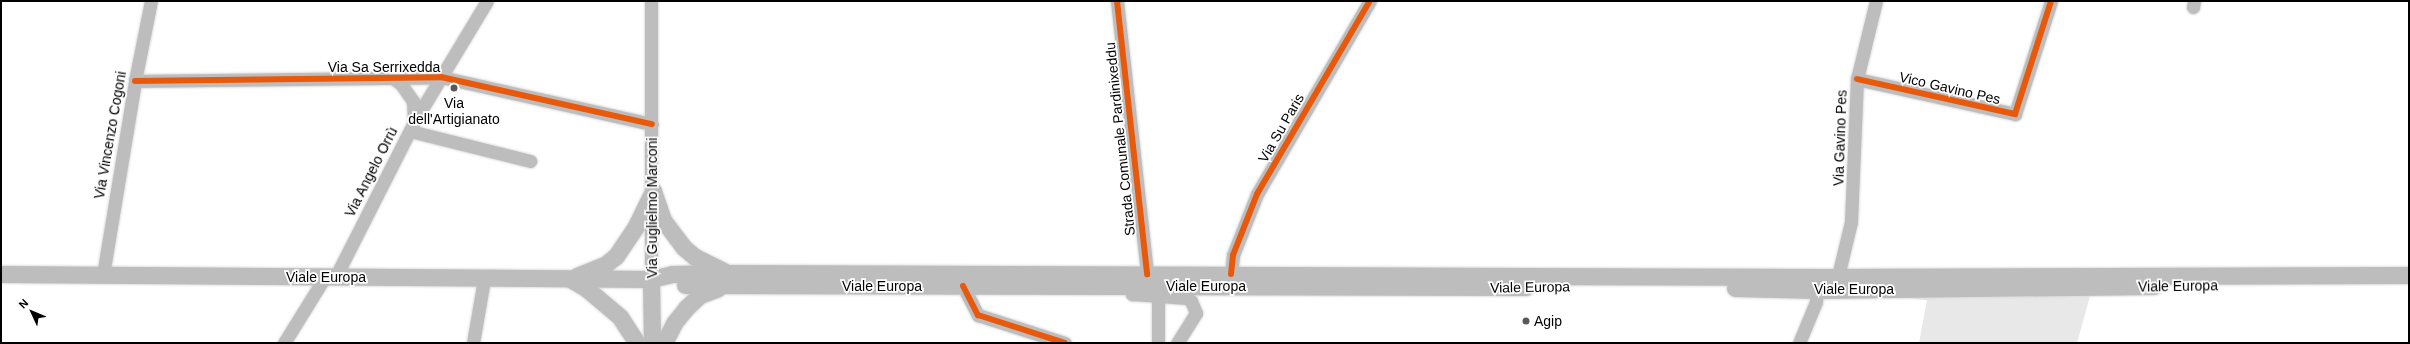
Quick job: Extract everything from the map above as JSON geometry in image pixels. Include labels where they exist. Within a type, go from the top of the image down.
[{"type":"main road","points":[[570,279],[606,264],[616,256],[636,226],[653,191]]},
{"type":"main road","points":[[653,191],[663,220],[683,247],[726,279],[700,295],[686,308],[674,323],[664,343]]},
{"type":"main road","name":"Viale Europa","points":[[3,274],[330,278],[651,279],[673,285],[726,279],[1147,274],[1838,276],[2409,275]]},
{"type":"main road","points":[[570,279],[587,289],[620,317],[637,343]]},
{"type":"main road","name":"Via Guglielmo Marconi","points":[[651,279],[652,343]]},
{"type":"main road","name":"Viale Europa","points":[[726,279],[963,286],[1656,286],[1817,290],[2409,285]]},
{"type":"street","name":"Via Vincenzo Cogoni","points":[[103,275],[135,81],[151,1]]},
{"type":"street","name":"Via Guglielmo Marconi","points":[[651,1],[653,191],[651,279]]},
{"type":"street","name":"Strada Comunale Pardinixeddu","points":[[1117,1],[1147,274]]},
{"type":"street","name":"Via Su Paris","points":[[1231,274],[1233,255],[1257,194],[1370,1]]},
{"type":"street","name":"Via Gavino Pes","points":[[1838,276],[1851,222],[1857,79],[1876,1]]},
{"type":"street","name":"Vico Gavino Pes","points":[[1857,79],[2015,114],[2051,1]]},
{"type":"street","name":"Via Angelo Orrù","points":[[284,343],[330,278],[412,127],[483,4]]},
{"type":"street","name":"Via Sa Serrixedda","points":[[135,81],[441,77],[652,124]]},
{"type":"street","points":[[393,78],[401,84],[413,101],[412,127],[530,161]]},
{"type":"street","points":[[473,343],[484,279]]},
{"type":"street","points":[[963,286],[978,315],[1065,343]]},
{"type":"street","points":[[1129,286],[1132,294],[1187,298],[1196,308],[1196,313],[1177,343]]},
{"type":"street","points":[[1799,343],[1816,302],[1817,290]]},
{"type":"street","points":[[1158,297],[1158,343]]},
{"type":"shaded area","points":[[2092,289],[2077,343],[1919,343],[1927,300],[1913,299],[1909,292]]},
{"type":"cycle path","points":[[1117,1],[1147,274]]},
{"type":"cycle path","points":[[1231,274],[1233,255],[1257,194],[1370,1]]},
{"type":"cycle path","points":[[1857,79],[2015,114],[2051,1]]},
{"type":"cycle path","points":[[135,81],[441,77],[652,124]]},
{"type":"cycle path","points":[[963,286],[978,315],[1065,343]]},
{"type":"place","name":"Via dell'Artigianato","points":[[454,88]]},
{"type":"place","name":"Agip","points":[[1526,321]]}]
